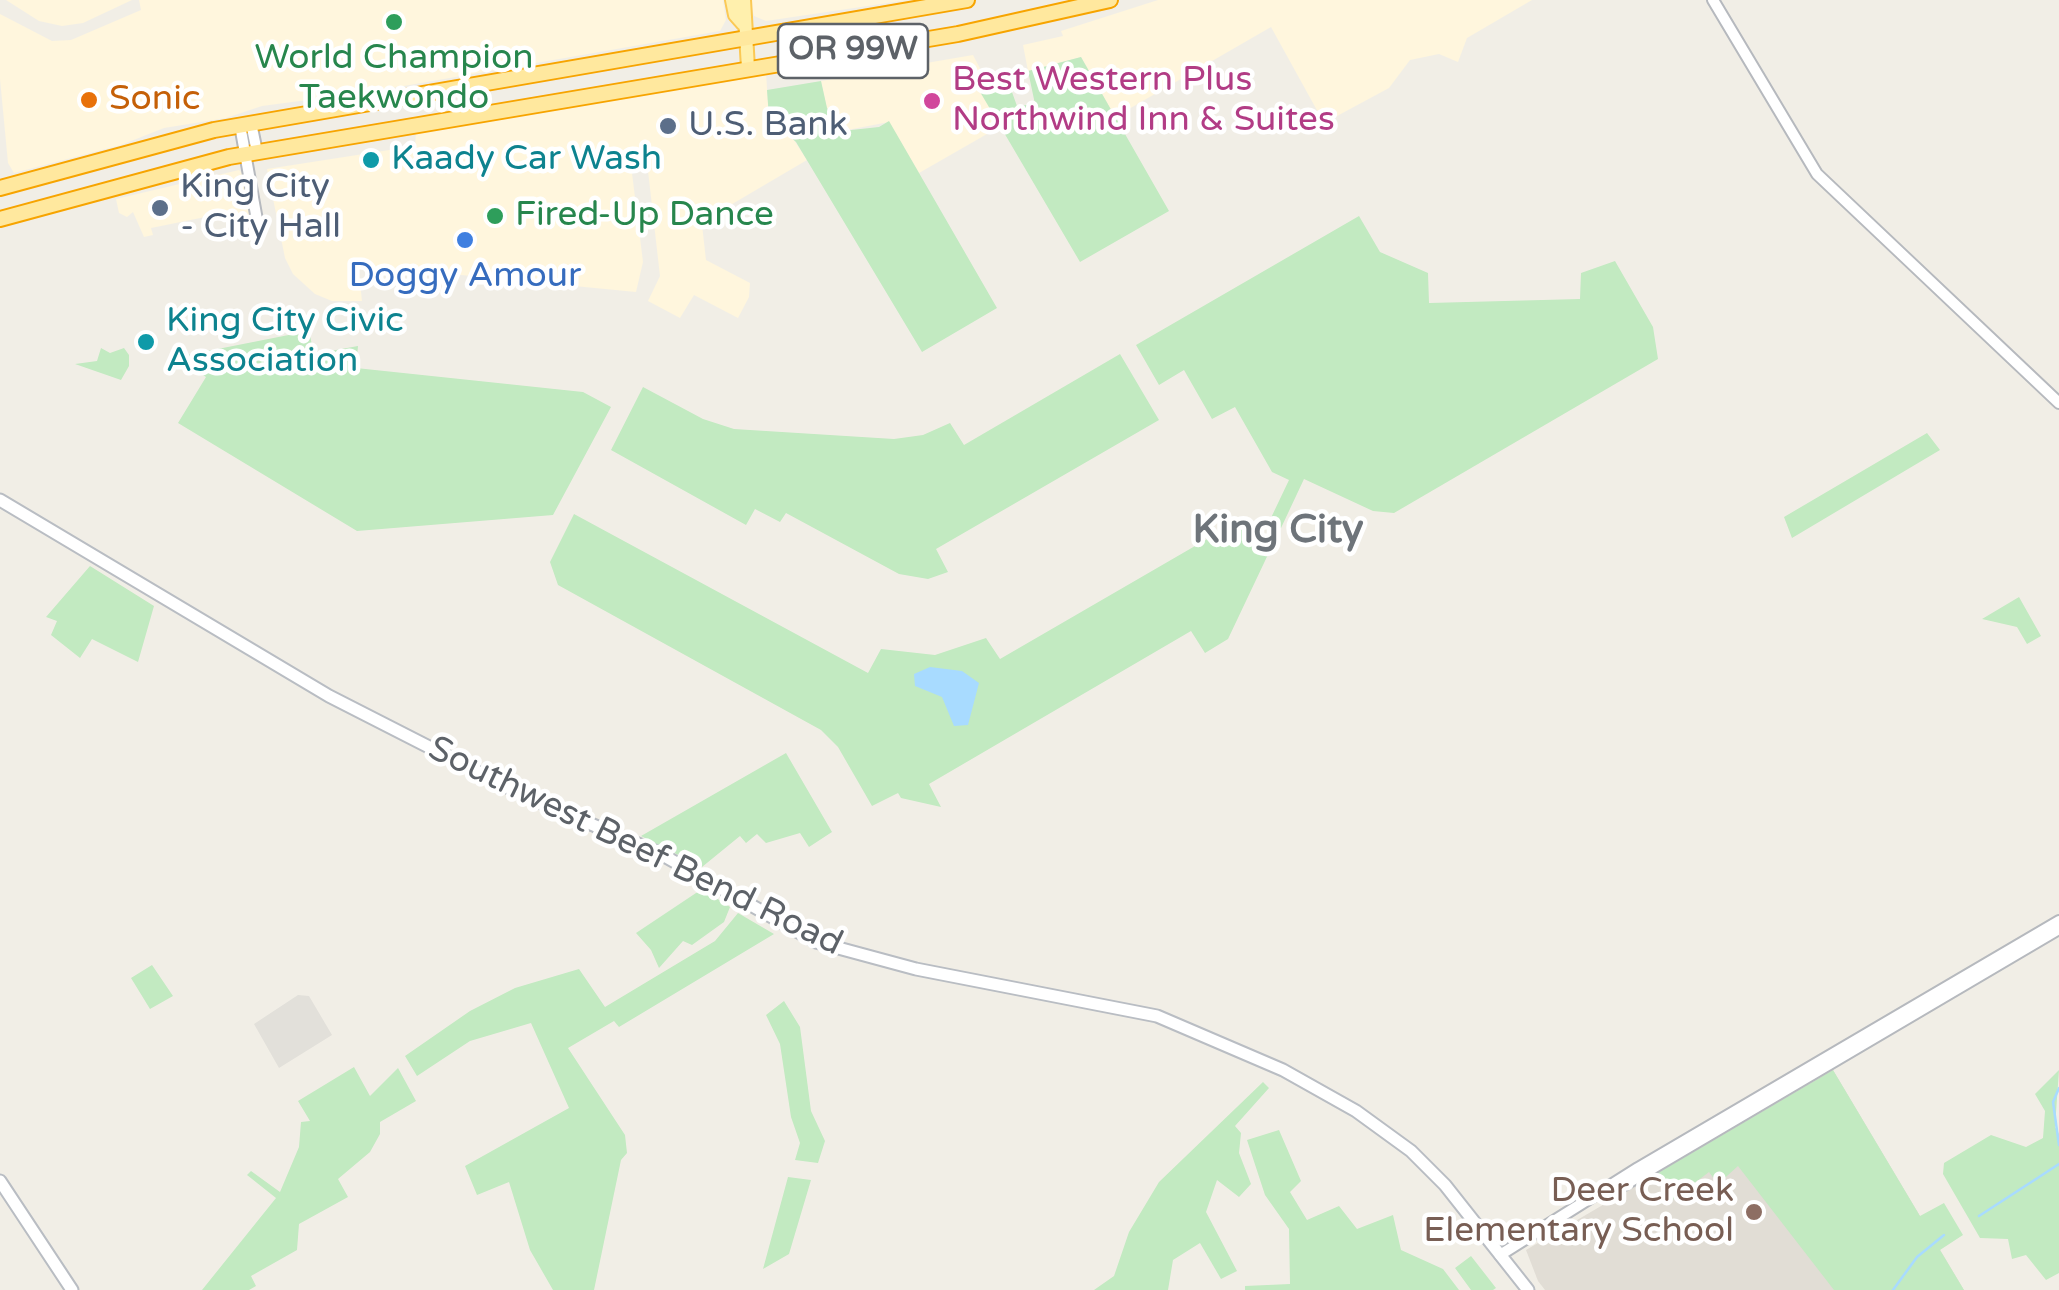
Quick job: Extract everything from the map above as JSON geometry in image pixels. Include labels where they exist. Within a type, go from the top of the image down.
[{"type":"highway","name":"OR 99W","points":[[0,188],[174,138],[245,124],[743,32],[968,0]]},
{"type":"highway","name":"OR 99W","points":[[0,219],[148,175],[251,153],[996,26],[1110,0]]},
{"type":"main road","points":[[732,0],[743,32]]},
{"type":"main road","points":[[744,0],[748,68]]},
{"type":"main road","name":"Southwest Beef Bend Road","points":[[0,500],[343,704],[525,796],[659,853],[816,942],[916,969],[1156,1016],[1283,1070],[1356,1111],[1411,1151],[1528,1290]]},
{"type":"main road","points":[[0,1181],[72,1290]]},
{"type":"street","points":[[1714,0],[1817,174],[2059,403]]},
{"type":"street","points":[[245,124],[257,220]]},
{"type":"street","points":[[1500,1255],[2059,921]]},
{"type":"street","points":[[1602,1193],[1609,1194],[2059,929]]},
{"type":"shaded area","points":[[6,0],[132,0],[83,23],[62,26],[39,21]]},
{"type":"shaded area","points":[[139,0],[723,0],[726,20],[720,31],[375,91],[262,106],[226,118],[164,128],[121,145],[14,173],[8,163],[0,79],[0,14],[52,41],[71,40],[141,10]]},
{"type":"shaded area","points":[[750,0],[908,0],[766,21],[754,16]]},
{"type":"shaded area","points":[[1158,0],[1532,0],[1467,38],[1458,62],[1439,54],[1410,60],[1389,88],[1324,123],[1271,27],[1115,117],[1081,57],[1028,71],[1023,45],[1063,36],[1061,31]]},
{"type":"shaded area","points":[[973,55],[985,78],[976,85],[1001,126],[919,173],[889,122],[842,131],[827,108],[821,81]]},
{"type":"shaded area","points":[[766,73],[769,118],[788,131],[807,160],[722,210],[701,216],[706,260],[750,283],[749,297],[738,318],[694,295],[680,318],[648,301],[660,276],[647,162],[631,165],[643,262],[636,292],[358,265],[362,301],[332,301],[315,294],[293,274],[285,258],[267,169],[415,146],[416,132]]},
{"type":"shaded area","points":[[239,170],[245,176],[251,213],[247,216],[238,218],[235,211],[151,228],[153,235],[144,237],[133,212],[127,217],[119,213],[116,199]]},
{"type":"shaded area","points":[[298,995],[309,996],[332,1035],[279,1068],[254,1024]]},
{"type":"shaded area","name":"Deer Creek Elementary School","points":[[1833,1070],[1964,1290],[1545,1290],[1538,1281],[1526,1250]]},
{"type":"green space","points":[[1081,57],[1169,211],[1080,262],[976,85],[985,78],[987,84],[1008,81],[1017,106],[1035,104],[1028,71]]},
{"type":"green space","points":[[821,81],[827,108],[842,131],[879,127],[889,121],[997,308],[922,352],[796,142],[769,118],[767,90]]},
{"type":"green space","points":[[1359,216],[1380,252],[1428,273],[1429,303],[1580,299],[1581,273],[1615,261],[1653,327],[1658,359],[1394,513],[1373,511],[1304,479],[1281,528],[1269,522],[1289,480],[1272,472],[1235,407],[1212,419],[1184,370],[1159,385],[1136,345]]},
{"type":"green space","points":[[309,331],[314,354],[358,346],[356,368],[583,392],[611,407],[553,515],[357,531],[178,423],[206,377],[177,357]]},
{"type":"green space","points":[[101,348],[110,353],[124,348],[129,355],[129,366],[121,380],[75,364],[97,361]]},
{"type":"green space","points":[[1120,354],[1159,420],[936,549],[948,572],[928,579],[899,574],[786,513],[780,522],[755,509],[746,525],[611,450],[643,387],[703,419],[734,429],[894,439],[923,435],[950,423],[964,445]]},
{"type":"green space","points":[[1927,433],[1940,450],[1792,538],[1784,517]]},
{"type":"green space","points":[[574,514],[868,673],[881,649],[935,655],[986,638],[1000,659],[1233,524],[1273,544],[1228,639],[1205,653],[1191,631],[929,784],[941,807],[901,798],[898,793],[872,806],[838,747],[821,730],[558,585],[550,562]]},
{"type":"green space","points":[[90,566],[154,606],[138,662],[92,639],[80,658],[51,635],[57,621],[46,617]]},
{"type":"green space","points":[[2019,597],[2041,636],[2027,644],[2017,627],[1982,619]]},
{"type":"green space","points":[[786,753],[832,832],[809,847],[800,833],[766,843],[757,834],[746,843],[740,836],[702,867],[641,836]]},
{"type":"green space","points":[[702,889],[730,907],[724,922],[692,945],[683,941],[659,968],[651,950],[636,933]]},
{"type":"green space","points":[[738,913],[774,934],[619,1027],[614,1021],[568,1048],[625,1135],[627,1153],[621,1160],[594,1290],[553,1290],[530,1250],[509,1182],[477,1195],[465,1166],[569,1108],[531,1023],[470,1041],[417,1076],[405,1056],[470,1011],[515,988],[579,969],[605,1007],[715,941]]},
{"type":"green space","points":[[152,965],[173,996],[150,1009],[131,978]]},
{"type":"green space","points":[[784,1001],[800,1027],[811,1111],[825,1141],[818,1163],[795,1160],[800,1143],[791,1117],[780,1044],[766,1015]]},
{"type":"green space","points":[[354,1067],[370,1096],[398,1068],[416,1101],[380,1122],[380,1134],[370,1152],[338,1179],[348,1197],[299,1224],[297,1250],[251,1276],[256,1286],[249,1290],[202,1290],[276,1198],[247,1175],[251,1171],[280,1192],[299,1147],[301,1122],[310,1121],[298,1101]]},
{"type":"green space","points":[[1833,1070],[1920,1216],[1944,1203],[1963,1235],[1940,1250],[1964,1290],[1834,1290],[1738,1166],[1718,1184],[1709,1172],[1671,1201],[1656,1174]]},
{"type":"green space","points":[[2059,1070],[2055,1127],[2059,1134],[2059,1273],[2046,1280],[2026,1255],[2012,1259],[2008,1239],[1980,1238],[1943,1174],[1944,1163],[1991,1135],[2026,1147],[2043,1138],[2045,1111],[2035,1094]]},
{"type":"green space","points":[[1263,1082],[1269,1088],[1235,1126],[1241,1133],[1239,1153],[1251,1184],[1239,1197],[1217,1180],[1206,1212],[1237,1271],[1221,1279],[1200,1243],[1173,1260],[1168,1290],[1094,1290],[1114,1276],[1129,1232],[1159,1182]]},
{"type":"green space","points":[[1279,1130],[1301,1181],[1290,1192],[1307,1220],[1339,1206],[1357,1229],[1393,1215],[1401,1250],[1443,1269],[1459,1290],[1245,1290],[1245,1286],[1290,1284],[1289,1229],[1265,1195],[1247,1140]]},
{"type":"green space","points":[[788,1177],[811,1180],[789,1254],[763,1269]]},
{"type":"green space","points":[[1471,1256],[1496,1288],[1471,1290],[1455,1268]]},
{"type":"water","points":[[930,667],[962,671],[979,683],[968,725],[954,726],[942,697],[915,686],[914,674]]},
{"type":"waterway","points":[[2059,1088],[2053,1102],[2059,1145]]},
{"type":"waterway","points":[[1979,1216],[2059,1164]]},
{"type":"waterway","points":[[1893,1290],[1917,1257],[1944,1235]]},
{"type":"place","name":"World Champion Taekwondo","points":[[394,22]]},
{"type":"place","name":"Sonic","points":[[89,100]]},
{"type":"place","name":"Best Western Plus Northwind Inn & Suites","points":[[932,101]]},
{"type":"place","name":"U.S. Bank","points":[[668,126]]},
{"type":"place","name":"Kaady Car Wash","points":[[371,160]]},
{"type":"place","name":"King City - City Hall","points":[[160,208]]},
{"type":"place","name":"Fired-Up Dance","points":[[495,216]]},
{"type":"place","name":"Doggy Amour","points":[[465,240]]},
{"type":"place","name":"King City Civic Association","points":[[146,342]]},
{"type":"place","name":"Deer Creek Elementary School","points":[[1754,1212]]},
{"type":"district","name":"King City","points":[[1278,531]]}]
